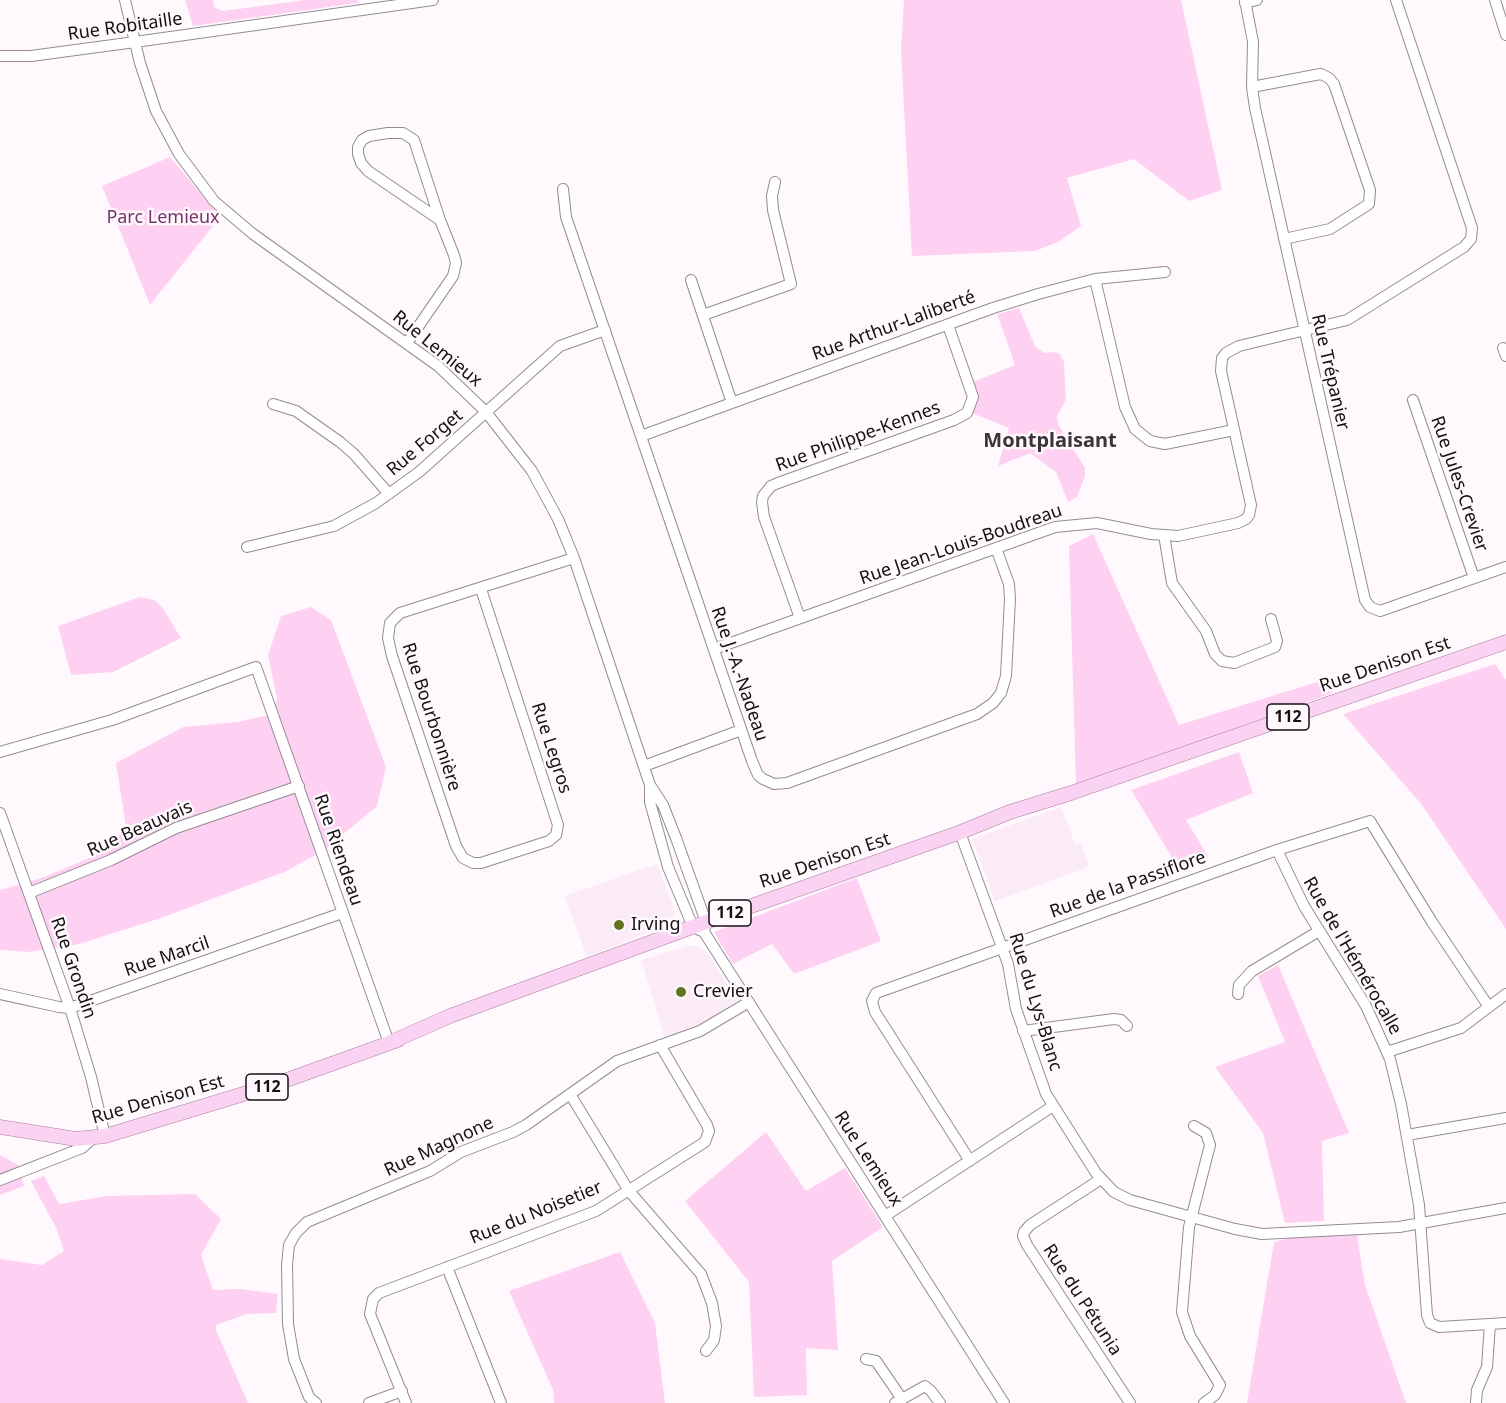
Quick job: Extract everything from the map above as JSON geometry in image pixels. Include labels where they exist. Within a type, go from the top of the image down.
[{"type":"main road","name":"Rue Denison Est","points":[[0,1127],[54,1137],[99,1138],[270,1086],[452,1023],[1010,812],[1071,793],[1506,642]]},
{"type":"main road","name":"Rue Denison Est","points":[[701,927],[962,838],[1071,793]]},
{"type":"street","name":"Rue Lemieux","points":[[125,0],[140,63],[156,111],[179,154],[214,201],[253,234],[438,366],[486,412],[532,471],[558,519],[574,558],[650,785],[663,805],[676,838],[701,927]]},
{"type":"street","name":"Rue Robitaille","points":[[0,56],[31,56],[433,0]]},
{"type":"street","points":[[1245,1],[1257,0]]},
{"type":"street","name":"Rue Jean-Louis-Boudreau","points":[[714,649],[1046,530],[1086,523],[1106,523],[1164,535],[1185,535],[1234,525],[1246,519],[1251,505],[1221,377],[1222,358],[1232,348],[1336,324],[1352,318],[1464,248],[1471,239],[1472,228],[1396,0]]},
{"type":"street","points":[[1495,0],[1506,35]]},
{"type":"street","name":"Rue Trépanier","points":[[1245,1],[1253,42],[1252,87],[1255,108],[1363,595],[1367,603],[1380,611],[1506,567]]},
{"type":"street","points":[[1252,87],[1321,74],[1329,78],[1334,84],[1370,190],[1369,204],[1330,229],[1284,239]]},
{"type":"street","points":[[407,343],[455,269],[456,263],[418,149],[409,135],[388,133],[369,136],[362,140],[358,147],[358,154],[361,163],[368,171],[440,220]]},
{"type":"street","points":[[703,315],[791,284],[773,210],[772,196],[775,182]]},
{"type":"street","name":"Rue J.-A.-Nadeau","points":[[563,189],[564,211],[758,775],[768,782],[780,784],[977,714],[988,708],[1001,693],[1006,676],[1008,584],[996,548]]},
{"type":"street","name":"Rue Arthur-Laliberté","points":[[641,436],[1027,298],[1095,279],[1165,272]]},
{"type":"street","points":[[691,279],[732,403]]},
{"type":"street","points":[[1095,279],[1125,407],[1135,429],[1150,441],[1165,444],[1234,430]]},
{"type":"street","name":"Rue Philippe-Kennes","points":[[800,618],[764,517],[763,496],[771,486],[778,483],[954,420],[967,413],[973,397],[948,325]]},
{"type":"street","name":"Rue Forget","points":[[247,547],[334,526],[389,494],[419,472],[560,346],[604,330]]},
{"type":"street","name":"Rue Jules-Crevier","points":[[1413,400],[1474,578]]},
{"type":"street","points":[[273,404],[296,411],[340,442],[354,454],[389,494]]},
{"type":"street","points":[[1164,535],[1172,583],[1206,631],[1215,654],[1222,661],[1238,662],[1275,647],[1277,641],[1271,619]]},
{"type":"street","name":"Rue Bourbonnière","points":[[473,863],[463,858],[456,846],[392,656],[388,629],[390,623],[400,614],[574,558]]},
{"type":"street","name":"Rue Legros","points":[[473,863],[481,863],[549,841],[556,835],[558,825],[481,588]]},
{"type":"street","name":"Rue Riendeau","points":[[0,752],[95,726],[256,668],[389,1043]]},
{"type":"street","points":[[644,766],[741,730]]},
{"type":"street","name":"Rue Lemieux","points":[[650,785],[650,802],[668,867],[701,927],[1004,1403]]},
{"type":"street","name":"Rue Beauvais","points":[[29,893],[111,860],[176,828],[299,786]]},
{"type":"street","name":"Rue Grondin","points":[[0,813],[70,1008],[91,1077],[99,1138]]},
{"type":"street","name":"Rue de la Passiflore","points":[[970,1161],[875,1012],[872,1001],[876,993],[1277,850],[1370,821],[1489,1007]]},
{"type":"street","name":"Rue du Lys-Blanc","points":[[962,838],[1009,968],[1016,1010],[1046,1094],[1101,1179],[1114,1192],[1130,1200],[1245,1232],[1262,1234],[1399,1227],[1506,1208]]},
{"type":"street","name":"Rue de l'Hémérocalle","points":[[1277,850],[1292,885],[1366,1006],[1387,1052],[1401,1104],[1422,1222],[1426,1315],[1430,1323],[1439,1327],[1506,1323]]},
{"type":"street","name":"Rue Marcil","points":[[0,994],[70,1008],[342,913]]},
{"type":"street","points":[[1238,994],[1239,984],[1252,971],[1319,931]]},
{"type":"street","points":[[1387,1052],[1461,1028],[1506,994]]},
{"type":"street","name":"Rue Magnone","points":[[316,1403],[309,1397],[289,1341],[286,1265],[289,1245],[296,1233],[307,1222],[430,1171],[461,1152],[513,1132],[617,1061],[700,1031],[749,1002]]},
{"type":"street","points":[[1023,1031],[1114,1018],[1127,1026]]},
{"type":"street","name":"Rue du Noisetier","points":[[406,1403],[370,1314],[373,1299],[379,1293],[596,1211],[700,1145],[708,1137],[707,1125],[660,1045]]},
{"type":"street","points":[[570,1094],[629,1191],[694,1265],[706,1284],[716,1326],[714,1340],[706,1352]]},
{"type":"street","points":[[885,1216],[1053,1106]]},
{"type":"street","points":[[1407,1135],[1506,1118]]},
{"type":"street","points":[[1194,1126],[1206,1133],[1210,1145],[1187,1242],[1182,1312],[1190,1336],[1220,1385],[1215,1395],[1204,1403]]},
{"type":"street","points":[[0,1180],[82,1148],[99,1138]]},
{"type":"street","name":"Rue du Pétunia","points":[[1101,1179],[1030,1225],[1023,1236],[1130,1403]]},
{"type":"street","points":[[447,1267],[501,1403]]},
{"type":"street","points":[[1476,1403],[1477,1390],[1486,1373],[1490,1324]]},
{"type":"street","points":[[866,1359],[876,1361],[898,1401],[924,1386],[931,1390],[939,1403]]},
{"type":"street","points":[[369,1403],[402,1391]]},
{"type":"shaded area","points":[[1061,807],[1075,844],[1081,843],[1089,867],[995,901],[972,839]]},
{"type":"shaded area","points":[[657,864],[675,912],[672,923],[587,957],[564,896]]},
{"type":"shaded area","points":[[692,945],[705,950],[738,1000],[706,1022],[665,1038],[641,960]]},
{"type":"green space","points":[[185,0],[213,0],[214,7],[223,11],[305,0],[358,0],[358,3],[193,26]]},
{"type":"green space","points":[[904,0],[1181,0],[1222,190],[1189,201],[1134,159],[1067,178],[1081,226],[1058,242],[1035,251],[912,256],[901,51]]},
{"type":"green space","name":"Parc Lemieux","points":[[170,157],[220,217],[150,305],[102,186]]},
{"type":"green space","points":[[1019,308],[1035,346],[1044,353],[1060,354],[1064,362],[1066,400],[1057,416],[1058,424],[1085,468],[1085,476],[1077,497],[1068,502],[1056,472],[1030,453],[998,466],[1009,428],[972,413],[976,401],[973,382],[1015,365],[997,314]]},
{"type":"green space","points":[[1093,534],[1179,725],[1333,677],[1332,693],[1010,812],[1076,787],[1069,546]]},
{"type":"green space","points":[[140,597],[154,600],[162,607],[181,638],[113,672],[71,675],[58,626]]},
{"type":"green space","points":[[311,607],[331,620],[386,767],[377,806],[323,851],[284,872],[158,919],[79,944],[29,952],[0,950],[0,890],[42,878],[106,851],[126,827],[116,763],[183,727],[238,722],[273,714],[277,699],[268,655],[281,616]]},
{"type":"green space","points":[[1495,664],[1506,680],[1506,929],[1422,805],[1343,714]]},
{"type":"green space","points":[[1239,752],[1253,793],[1186,820],[1209,858],[1179,869],[1131,790]]},
{"type":"green space","points":[[857,878],[881,941],[794,974],[772,944],[733,964],[714,932]]},
{"type":"green space","points":[[1278,965],[1349,1133],[1322,1141],[1324,1221],[1285,1223],[1263,1133],[1215,1067],[1285,1042],[1258,976]]},
{"type":"green space","points":[[766,1132],[806,1191],[845,1168],[883,1227],[832,1261],[838,1350],[806,1348],[807,1395],[754,1397],[749,1282],[685,1201]]},
{"type":"green space","points":[[0,1155],[18,1165],[24,1186],[0,1195]]},
{"type":"green space","points":[[44,1176],[59,1204],[107,1196],[195,1194],[221,1219],[201,1255],[213,1290],[240,1289],[278,1294],[276,1313],[247,1314],[216,1325],[216,1330],[248,1403],[0,1403],[0,1259],[42,1265],[64,1251],[56,1228],[31,1181]]},
{"type":"green space","points":[[1357,1235],[1365,1285],[1406,1403],[1247,1403],[1274,1242],[1289,1238]]},
{"type":"green space","points":[[620,1252],[655,1323],[665,1403],[554,1403],[553,1390],[509,1291]]},
{"type":"place","name":"Irving","points":[[619,925]]},
{"type":"place","name":"Crevier","points":[[681,992]]},
{"type":"district","name":"Montplaisant","points":[[1050,441]]}]
